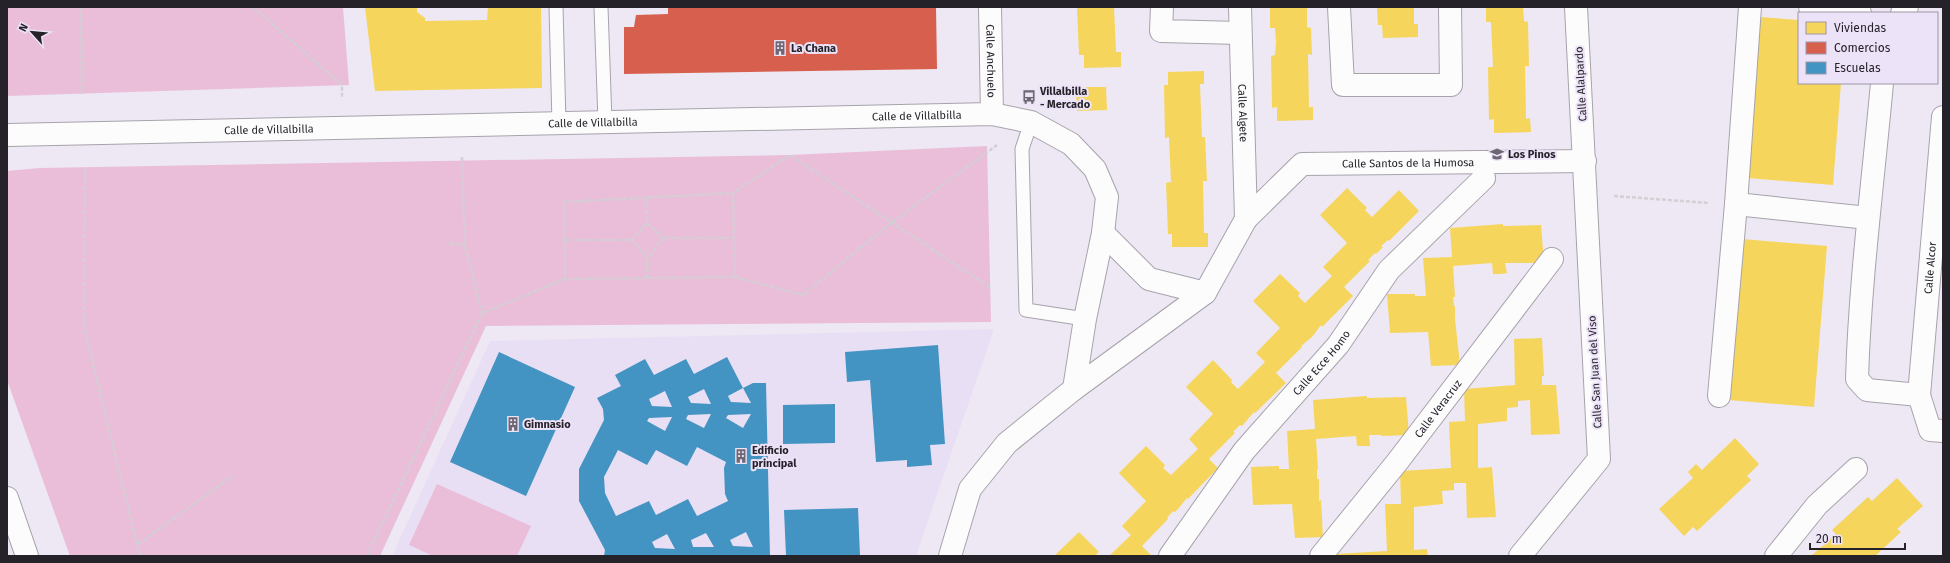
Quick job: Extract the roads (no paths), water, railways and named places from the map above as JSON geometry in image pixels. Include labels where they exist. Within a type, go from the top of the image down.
[{"type":"street","name":"Calle Anchuelo","points":[[990,7],[992,114]]},
{"type":"street","points":[[1162,7],[1161,31],[1240,32]]},
{"type":"street","name":"Calle Algete","points":[[1240,7],[1246,219]]},
{"type":"street","points":[[1339,7],[1343,85],[1451,85],[1450,7]]},
{"type":"street","name":"Calle Alalpardo","points":[[1576,7],[1585,161]]},
{"type":"street","points":[[1719,396],[1736,204],[1750,7]]},
{"type":"street","points":[[1810,7],[1854,10],[1858,12]]},
{"type":"street","points":[[1882,84],[1868,218],[1857,379],[1866,390],[1920,395]]},
{"type":"street","name":"Calle de Villalbilla","points":[[7,134],[559,124],[992,114],[1031,122],[1071,144],[1095,169],[1107,197],[1103,233],[1085,319],[1074,389]]},
{"type":"street","name":"Calle Alcor","points":[[1937,430],[1920,395],[1943,117]]},
{"type":"street","name":"Calle Santos de la Humosa","points":[[1246,219],[1302,164],[1585,161]]},
{"type":"street","name":"Calle San Juan del Viso","points":[[1520,556],[1599,459],[1585,161]]},
{"type":"street","name":"Calle Ecce Homo","points":[[1170,556],[1176,550],[1244,451],[1338,345],[1389,270],[1484,178]]},
{"type":"street","points":[[1736,204],[1868,218]]},
{"type":"street","points":[[950,556],[970,490],[1007,443],[1074,389],[1205,293],[1246,219]]},
{"type":"street","points":[[1103,233],[1149,279],[1205,293]]},
{"type":"street","name":"Calle Veracruz","points":[[1321,556],[1398,461],[1552,259]]},
{"type":"street","points":[[1776,556],[1817,505],[1856,469]]},
{"type":"street","points":[[7,498],[27,556]]},
{"type":"lane","points":[[556,7],[559,124]]},
{"type":"lane","points":[[601,7],[605,122]]},
{"type":"lane","points":[[1031,122],[1022,150],[1026,310],[1085,319]]},
{"type":"place","name":"La Chana","points":[[780,48]]},
{"type":"place","name":"Villalbilla - Mercado","points":[[1029,97]]},
{"type":"place","name":"Los Pinos","points":[[1497,154]]},
{"type":"place","name":"Gimnasio","points":[[513,424]]},
{"type":"place","name":"Edificio principal","points":[[741,456]]}]
